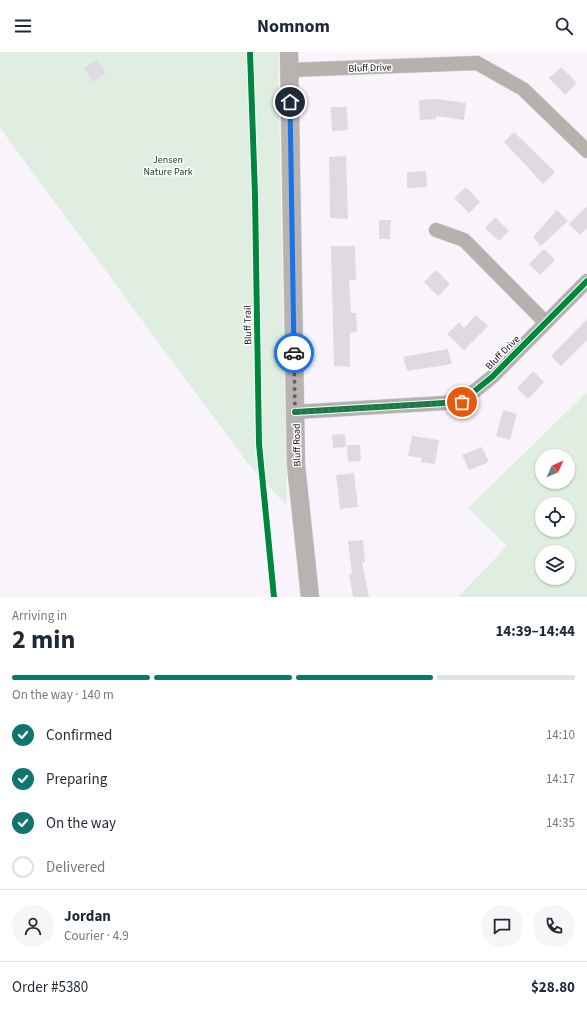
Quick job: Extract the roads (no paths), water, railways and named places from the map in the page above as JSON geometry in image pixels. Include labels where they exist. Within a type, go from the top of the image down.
[{"type":"main road","name":"Bluff Road","points":[[289,52],[296,465],[310,597]]},
{"type":"street","name":"Bluff Drive","points":[[290,70],[477,62],[523,89],[587,151]]},
{"type":"street","points":[[436,230],[464,240],[545,322]]},
{"type":"street","name":"Bluff Drive","points":[[295,412],[462,402],[492,377],[587,281]]},
{"type":"park label","name":"Jensen Nature Park","points":[[168,164]]}]
